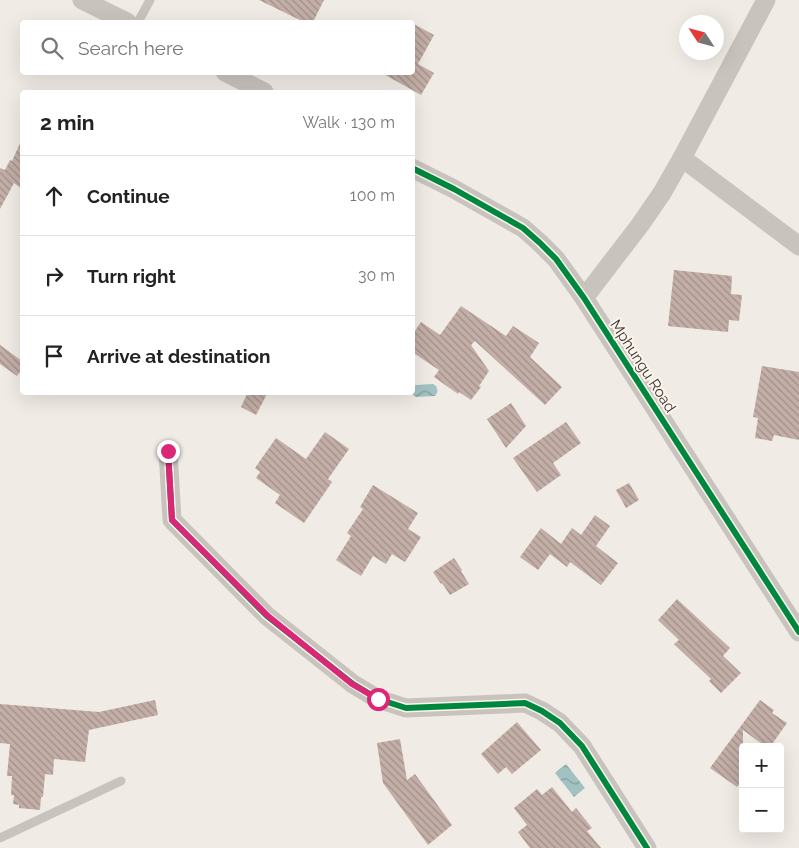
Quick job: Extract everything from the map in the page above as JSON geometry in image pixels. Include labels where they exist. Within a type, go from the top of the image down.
[{"type":"street","points":[[82,0],[122,20]]},
{"type":"street","points":[[584,298],[662,193],[766,0]]},
{"type":"street","points":[[231,75],[260,90]]},
{"type":"street","points":[[682,158],[799,246]]},
{"type":"street","name":"Mphungu Road","points":[[415,170],[523,228],[556,259],[584,298],[799,632]]},
{"type":"street","points":[[168,451],[172,520],[268,616],[352,684],[378,699],[406,708],[526,703],[542,711],[560,724],[582,746],[647,848]]},
{"type":"lane","points":[[139,20],[150,0]]},
{"type":"lane","points":[[0,838],[121,781]]},
{"type":"water","points":[[433,384],[436,386],[437,392],[435,396],[416,397],[414,395],[416,385]]},
{"type":"water","points":[[566,764],[585,788],[574,797],[555,773]]},
{"type":"building","points":[[259,0],[324,0],[314,20],[300,20]]},
{"type":"building","points":[[415,25],[434,35],[418,64],[434,73],[421,95],[385,75],[415,75]]},
{"type":"building","points":[[20,143],[20,188],[14,183],[0,209],[0,168],[5,170],[10,160],[12,161]]},
{"type":"building","points":[[674,270],[732,276],[731,294],[742,295],[739,321],[729,320],[728,332],[668,326]]},
{"type":"building","points":[[461,306],[506,336],[513,326],[539,343],[530,357],[562,387],[545,405],[475,341],[471,345],[489,371],[479,386],[481,387],[471,400],[459,392],[458,394],[434,377],[439,370],[415,354],[415,331],[421,322],[440,335]]},
{"type":"building","points":[[0,345],[20,360],[20,372],[17,376],[0,364]]},
{"type":"building","points":[[762,366],[799,372],[799,440],[774,435],[772,441],[755,438],[758,418],[753,417]]},
{"type":"building","points":[[247,395],[266,395],[256,415],[241,407]]},
{"type":"building","points":[[511,403],[526,426],[506,448],[487,419]]},
{"type":"building","points":[[566,422],[581,443],[553,463],[561,475],[537,492],[513,458]]},
{"type":"building","points":[[325,432],[349,449],[328,479],[332,482],[304,523],[275,503],[280,495],[256,478],[260,472],[255,468],[276,438],[306,459]]},
{"type":"building","points":[[629,483],[639,500],[626,508],[616,490]]},
{"type":"building","points":[[373,485],[418,513],[408,529],[421,537],[405,562],[392,554],[386,564],[373,556],[361,576],[336,560],[351,536],[347,533],[363,509],[360,507]]},
{"type":"building","points":[[595,515],[610,526],[596,546],[618,563],[601,585],[570,562],[567,567],[550,554],[538,570],[520,557],[541,528],[561,544],[572,528],[581,535]]},
{"type":"building","points":[[454,558],[469,584],[450,595],[433,572]]},
{"type":"building","points":[[677,599],[730,648],[723,656],[741,673],[721,693],[709,681],[711,679],[674,644],[679,640],[658,620]]},
{"type":"building","points":[[155,700],[158,715],[89,730],[85,762],[54,759],[53,775],[45,774],[40,810],[19,808],[19,805],[13,804],[14,795],[11,795],[12,776],[7,776],[10,744],[0,743],[0,704],[99,712]]},
{"type":"building","points":[[760,700],[774,710],[772,713],[787,723],[773,743],[761,743],[743,730],[743,743],[739,743],[739,785],[737,787],[710,768]]},
{"type":"building","points":[[517,722],[541,750],[512,774],[506,767],[498,774],[481,754]]},
{"type":"building","points":[[400,739],[407,780],[415,774],[452,825],[428,845],[383,783],[377,743]]},
{"type":"building","points":[[552,787],[572,812],[576,808],[592,828],[587,831],[601,848],[530,848],[518,832],[527,825],[514,808],[537,789],[542,795]]},
{"type":"cycle path","points":[[415,170],[523,228],[556,259],[584,298],[799,632]]},
{"type":"cycle path","points":[[168,451],[172,520],[267,616],[353,684],[378,699],[406,708],[525,703],[542,711],[560,723],[582,746],[647,848]]},
{"type":"route","points":[[168,451],[172,520],[268,616],[352,684],[378,699]]}]
